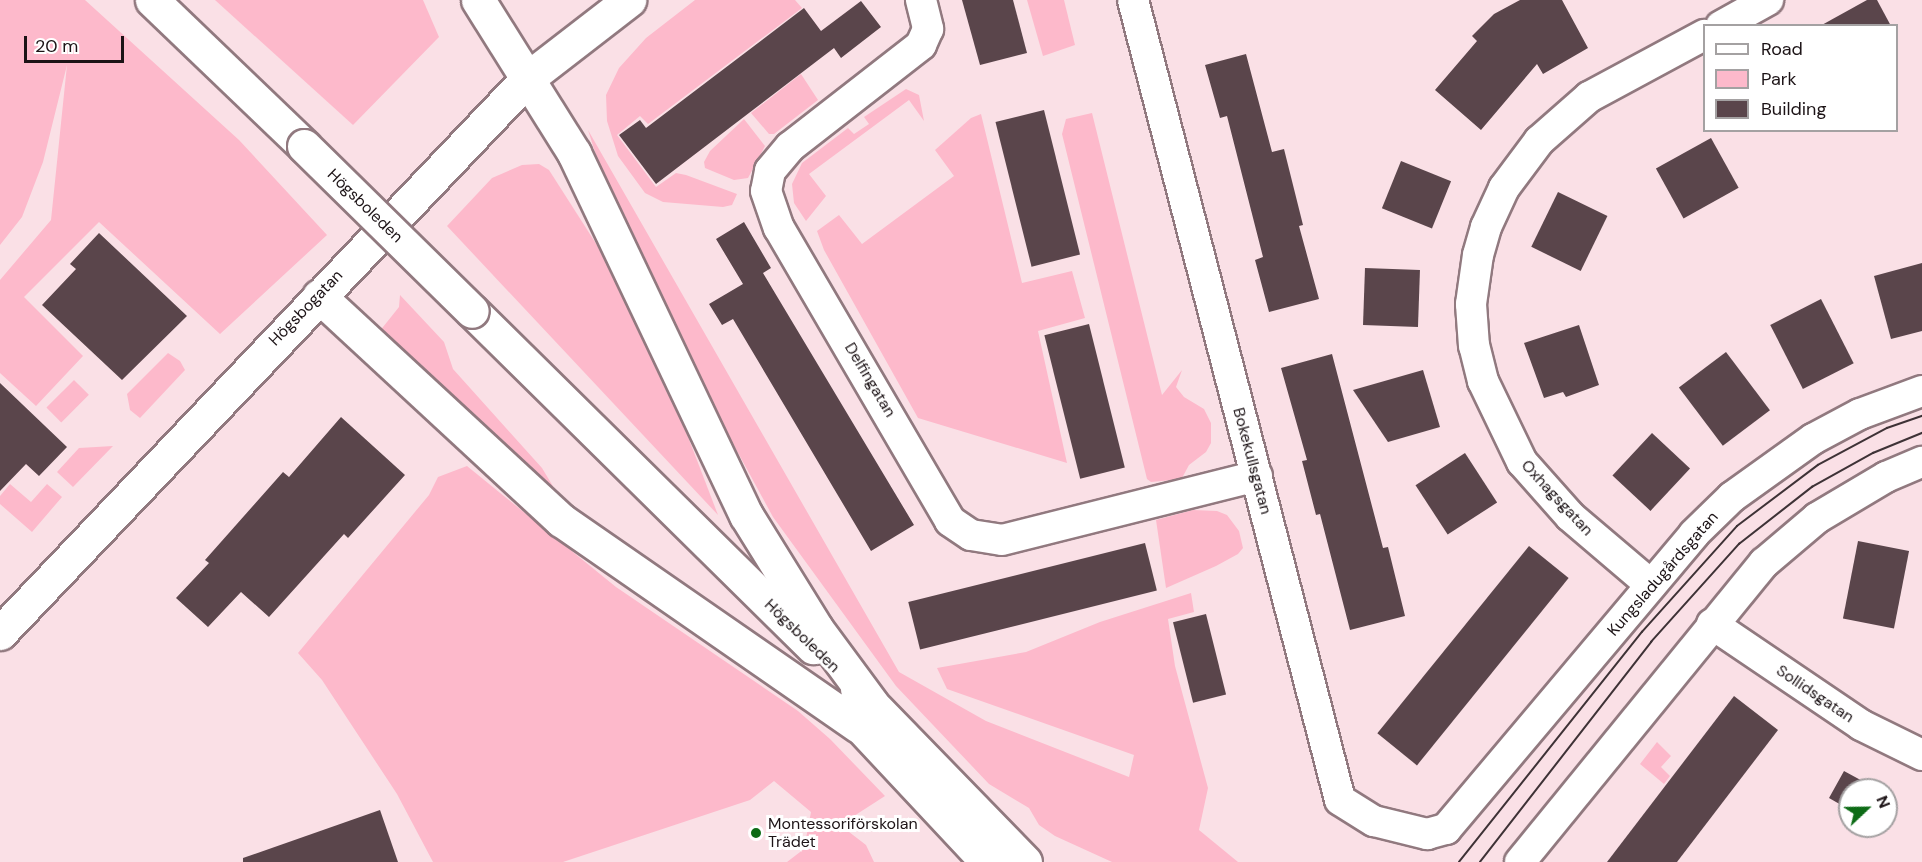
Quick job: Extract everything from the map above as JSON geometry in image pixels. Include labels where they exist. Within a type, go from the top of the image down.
[{"type":"main road","name":"Högsboleden","points":[[152,0],[472,311],[866,715],[1025,862]]},
{"type":"main road","points":[[478,0],[574,153],[746,515],[816,628],[866,715]]},
{"type":"main road","name":"Högsbogatan","points":[[0,633],[528,78],[629,0]]},
{"type":"main road","points":[[319,296],[561,519],[866,715]]},
{"type":"main road","name":"Högsboleden","points":[[866,715],[987,862]]},
{"type":"street","name":"Delfingatan","points":[[921,0],[928,29],[921,45],[790,147],[770,171],[766,191],[779,228],[950,521],[971,535],[1002,540],[1257,476]]},
{"type":"street","name":"Bokekullsgatan","points":[[1133,0],[1340,800],[1374,820],[1402,831],[1436,833],[1454,821]]},
{"type":"street","points":[[1725,24],[1768,0]]},
{"type":"street","name":"Oxhagsgatan","points":[[1651,585],[1570,516],[1522,462],[1483,381],[1474,345],[1471,304],[1478,255],[1486,227],[1504,188],[1539,141],[1589,97],[1703,36]]},
{"type":"street","name":"Kungsladugårdsgatan","points":[[1454,821],[1694,534],[1778,461],[1860,414],[1922,391]]},
{"type":"street","points":[[1520,862],[1738,591],[1788,539],[1853,495],[1922,462]]},
{"type":"street","name":"Sollidsgatan","points":[[1712,624],[1861,725],[1922,755]]},
{"type":"green space","points":[[0,0],[85,0],[239,140],[327,235],[220,334],[99,222],[24,297],[83,356],[36,406],[0,373],[0,280],[51,220],[67,65],[43,162],[22,217],[0,245]]},
{"type":"green space","points":[[215,0],[423,0],[439,37],[353,125]]},
{"type":"green space","points":[[695,0],[795,0],[802,8],[648,124],[640,116],[617,135],[656,187],[676,173],[686,175],[737,194],[732,205],[723,207],[663,202],[645,193],[618,156],[607,121],[606,95],[619,68],[646,38]]},
{"type":"green space","points":[[1027,0],[1064,0],[1075,45],[1043,56]]},
{"type":"green space","points":[[801,74],[818,100],[774,134],[769,134],[751,113]]},
{"type":"green space","points":[[906,89],[919,95],[924,121],[909,100],[809,174],[826,196],[806,221],[794,203],[792,184],[802,163],[848,128],[854,134],[869,124],[864,117]]},
{"type":"green space","points":[[1092,113],[1162,395],[1182,370],[1176,387],[1184,397],[1204,409],[1211,423],[1211,443],[1206,452],[1189,465],[1182,478],[1151,482],[1147,479],[1062,134],[1066,119]]},
{"type":"green space","points":[[981,114],[1022,283],[1072,271],[1085,318],[1038,331],[1067,463],[918,418],[824,250],[817,231],[839,215],[862,244],[954,176],[935,150],[971,118]]},
{"type":"green space","points":[[744,119],[765,146],[748,178],[734,180],[705,168],[704,162],[710,151]]},
{"type":"green space","points":[[588,130],[899,672],[986,721],[1129,777],[1134,755],[947,689],[937,668],[1026,652],[1100,622],[1191,593],[1194,612],[1168,619],[1175,666],[1208,788],[1199,830],[1238,862],[1112,862],[1055,836],[1039,825],[1029,808],[989,784],[896,686],[773,517],[699,381],[603,177]]},
{"type":"green space","points":[[539,164],[549,170],[641,314],[718,515],[447,226],[492,178],[522,165]]},
{"type":"green space","points":[[400,295],[444,342],[453,369],[542,468],[554,488],[379,332],[399,307]]},
{"type":"green space","points":[[168,353],[180,361],[185,370],[140,418],[130,410],[127,394]]},
{"type":"green space","points":[[74,380],[89,395],[61,422],[46,408]]},
{"type":"green space","points":[[113,446],[73,487],[57,472],[79,448]]},
{"type":"green space","points":[[467,466],[616,587],[798,711],[830,739],[885,796],[840,825],[866,845],[874,862],[787,862],[804,849],[811,812],[774,781],[750,800],[563,862],[433,862],[397,794],[322,680],[298,653],[429,495],[438,477]]},
{"type":"green space","points":[[10,484],[31,502],[47,484],[62,497],[32,532],[0,504],[0,496]]},
{"type":"green space","points":[[1193,510],[1217,511],[1227,515],[1239,531],[1243,548],[1238,554],[1216,566],[1166,588],[1156,520]]},
{"type":"green space","points":[[1657,742],[1671,756],[1661,767],[1670,776],[1664,784],[1640,764]]},
{"type":"building","points":[[962,0],[1013,0],[1027,53],[980,65]]},
{"type":"building","points":[[1520,0],[1562,0],[1588,48],[1543,74],[1537,64],[1481,130],[1435,90],[1477,41],[1472,36],[1494,14]]},
{"type":"building","points":[[1867,0],[1877,0],[1890,24],[1824,24]]},
{"type":"building","points":[[861,1],[881,27],[841,58],[834,48],[656,184],[619,135],[640,120],[646,128],[804,8],[821,31]]},
{"type":"building","points":[[1246,54],[1272,152],[1284,149],[1303,225],[1299,226],[1319,299],[1269,312],[1255,260],[1263,257],[1227,116],[1220,118],[1205,65]]},
{"type":"building","points":[[1044,110],[1080,255],[1032,267],[995,122]]},
{"type":"building","points":[[1711,138],[1739,188],[1684,218],[1656,169]]},
{"type":"building","points":[[1401,161],[1451,181],[1432,229],[1382,208]]},
{"type":"building","points":[[1558,192],[1607,216],[1581,271],[1531,247]]},
{"type":"building","points":[[744,222],[771,268],[763,273],[914,525],[871,551],[733,319],[722,325],[709,304],[743,284],[716,239]]},
{"type":"building","points":[[99,233],[187,316],[122,380],[42,305],[76,269],[70,264]]},
{"type":"building","points":[[1922,263],[1922,331],[1891,339],[1874,276]]},
{"type":"building","points":[[1365,268],[1420,270],[1418,327],[1363,325]]},
{"type":"building","points":[[1821,299],[1854,363],[1803,389],[1770,325]]},
{"type":"building","points":[[1089,324],[1125,468],[1080,479],[1044,335]]},
{"type":"building","points":[[1579,325],[1599,385],[1566,397],[1563,392],[1544,398],[1524,343]]},
{"type":"building","points":[[1726,352],[1770,410],[1723,446],[1679,388]]},
{"type":"building","points":[[1332,354],[1383,548],[1388,547],[1405,616],[1350,630],[1320,514],[1316,515],[1302,461],[1307,460],[1281,368]]},
{"type":"building","points":[[1423,370],[1440,427],[1388,442],[1353,390]]},
{"type":"building","points":[[0,383],[67,447],[39,476],[26,464],[0,491]]},
{"type":"building","points":[[341,417],[405,475],[348,538],[344,534],[269,617],[241,592],[208,627],[176,598],[209,563],[205,560],[283,472],[289,477]]},
{"type":"building","points":[[1652,433],[1690,468],[1650,511],[1612,475]]},
{"type":"building","points":[[1465,453],[1497,502],[1448,535],[1416,485]]},
{"type":"building","points":[[1858,541],[1909,551],[1894,628],[1843,619]]},
{"type":"building","points":[[1145,543],[1157,591],[920,650],[908,602]]},
{"type":"building","points":[[1529,546],[1569,578],[1417,765],[1377,733]]},
{"type":"building","points":[[1206,614],[1226,695],[1193,703],[1173,622]]},
{"type":"building","points":[[1734,696],[1778,730],[1677,862],[1607,862]]},
{"type":"building","points":[[1844,771],[1857,778],[1840,778]]},
{"type":"building","points":[[1838,782],[1838,803],[1829,798]]},
{"type":"building","points":[[380,810],[398,862],[243,862],[243,858]]},
{"type":"tram line","points":[[1459,862],[1642,632],[1737,526],[1818,465],[1887,428],[1922,416]]},
{"type":"tram line","points":[[1480,862],[1651,642],[1739,544],[1812,487],[1873,453],[1922,433]]},
{"type":"place","name":"Montessoriförskolan Trädet","points":[[756,833]]}]
